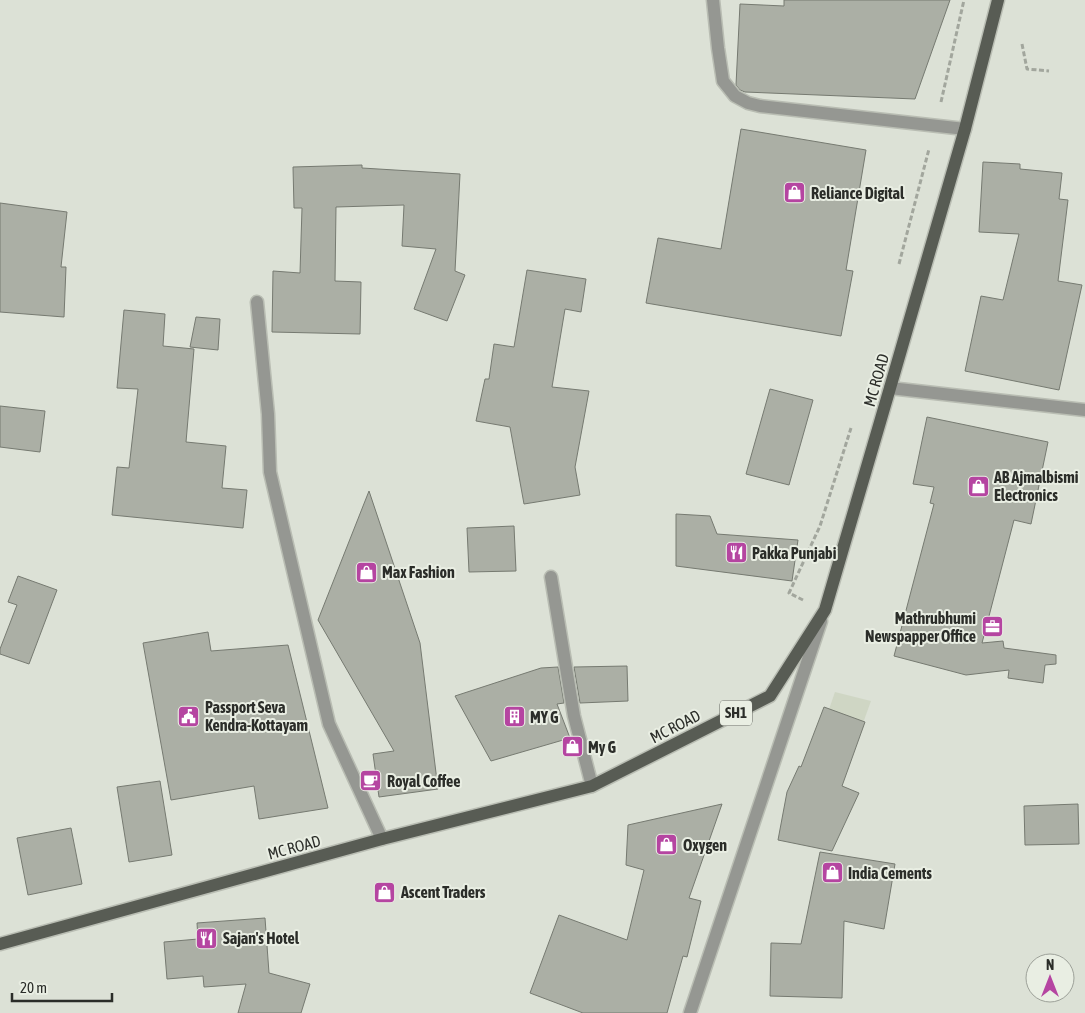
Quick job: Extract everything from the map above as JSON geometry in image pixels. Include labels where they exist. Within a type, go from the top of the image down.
[{"type":"main road","name":"MC ROAD","points":[[0,944],[382,839],[592,786],[770,696],[825,610],[965,129],[998,0]]},
{"type":"street","points":[[713,0],[723,80],[735,96],[748,103],[760,106],[965,129]]},
{"type":"street","points":[[257,302],[268,414],[270,472],[329,724],[382,839]]},
{"type":"street","points":[[890,388],[1085,410]]},
{"type":"street","points":[[551,577],[574,716],[592,786]]},
{"type":"street","points":[[690,1013],[825,610]]},
{"type":"path","points":[[898,268],[935,126],[964,0]]},
{"type":"path","points":[[1022,44],[1027,69],[1049,70]]},
{"type":"path","points":[[825,610],[789,594],[820,526],[852,426]]},
{"type":"shaded area","points":[[835,692],[871,701],[850,759],[815,750]]},
{"type":"building","points":[[784,0],[950,0],[915,99],[745,92],[740,90],[736,85],[740,4],[784,6]]},
{"type":"building","points":[[741,129],[866,150],[846,270],[853,271],[841,336],[646,303],[658,238],[721,249]]},
{"type":"building","points":[[983,162],[1020,164],[1020,169],[1062,173],[1059,199],[1068,200],[1058,281],[1082,285],[1059,390],[965,371],[981,296],[1003,300],[1019,234],[979,232]]},
{"type":"building","points":[[362,165],[362,168],[460,174],[455,271],[465,275],[447,321],[414,309],[436,249],[402,246],[404,205],[336,207],[335,281],[361,282],[360,334],[272,332],[273,271],[300,273],[302,208],[294,208],[293,167]]},
{"type":"building","points":[[0,203],[67,212],[61,267],[66,267],[64,317],[0,312]]},
{"type":"building","points":[[527,270],[586,279],[581,312],[565,309],[552,387],[589,391],[575,467],[580,495],[524,504],[510,427],[476,421],[485,379],[489,379],[494,344],[514,347]]},
{"type":"building","points":[[124,310],[165,314],[163,346],[194,349],[186,442],[226,446],[222,488],[247,490],[243,528],[112,515],[117,467],[129,468],[138,389],[117,388]]},
{"type":"building","points":[[196,317],[220,319],[218,350],[190,347]]},
{"type":"building","points":[[770,389],[813,400],[789,485],[746,474]]},
{"type":"building","points":[[0,406],[45,411],[40,452],[0,447]]},
{"type":"building","points":[[927,417],[1048,442],[1031,524],[1014,520],[982,643],[1003,641],[1004,648],[1056,655],[1056,664],[1045,665],[1043,683],[1008,678],[1009,670],[966,675],[894,656],[934,504],[930,503],[934,487],[913,484]]},
{"type":"building","name":"Max Fashion","points":[[369,491],[420,643],[438,789],[379,797],[373,754],[394,751],[318,620]]},
{"type":"building","name":"Pakka Punjabi","points":[[676,514],[710,516],[717,534],[798,540],[792,581],[676,566]]},
{"type":"building","points":[[514,526],[516,571],[469,572],[467,528]]},
{"type":"building","points":[[18,576],[57,590],[29,664],[0,654],[0,649],[17,605],[8,602]]},
{"type":"building","points":[[208,632],[211,651],[288,645],[328,808],[259,819],[254,786],[171,800],[143,643]]},
{"type":"building","points":[[627,666],[628,701],[580,703],[574,667]]},
{"type":"building","name":"MY G","points":[[558,667],[564,703],[557,704],[570,738],[491,761],[455,696],[541,668]]},
{"type":"building","points":[[824,707],[865,722],[842,786],[859,793],[832,851],[778,840],[787,792],[799,766],[801,767]]},
{"type":"building","points":[[160,781],[172,855],[129,862],[117,787]]},
{"type":"building","points":[[722,804],[689,898],[701,901],[687,957],[683,956],[667,1013],[583,1013],[530,993],[559,915],[627,940],[644,870],[626,865],[628,825]]},
{"type":"building","points":[[1078,804],[1079,844],[1025,845],[1024,806]]},
{"type":"building","points":[[71,828],[82,884],[28,895],[17,838]]},
{"type":"building","points":[[820,852],[895,864],[884,929],[844,921],[842,998],[770,996],[771,943],[801,944]]},
{"type":"building","points":[[265,918],[269,973],[310,984],[301,1013],[238,1013],[246,984],[204,987],[203,976],[167,979],[164,942],[198,939],[197,923]]},
{"type":"place","name":"Reliance Digital","points":[[795,193]]},
{"type":"place","name":"AB Ajmalbismi Electronics","points":[[978,486]]},
{"type":"place","name":"Pakka Punjabi","points":[[736,553]]},
{"type":"place","name":"Max Fashion","points":[[366,572]]},
{"type":"place","name":"Mathrubhumi Newspapper Office","points":[[992,627]]},
{"type":"place","name":"Passport Seva Kendra-Kottayam","points":[[189,716]]},
{"type":"place","name":"MY G","points":[[514,717]]},
{"type":"place","name":"My G","points":[[572,747]]},
{"type":"place","name":"Royal Coffee","points":[[371,781]]},
{"type":"place","name":"Oxygen","points":[[667,845]]},
{"type":"place","name":"India Cements","points":[[832,873]]},
{"type":"place","name":"Ascent Traders","points":[[385,892]]},
{"type":"place","name":"Sajan's Hotel","points":[[207,938]]}]
